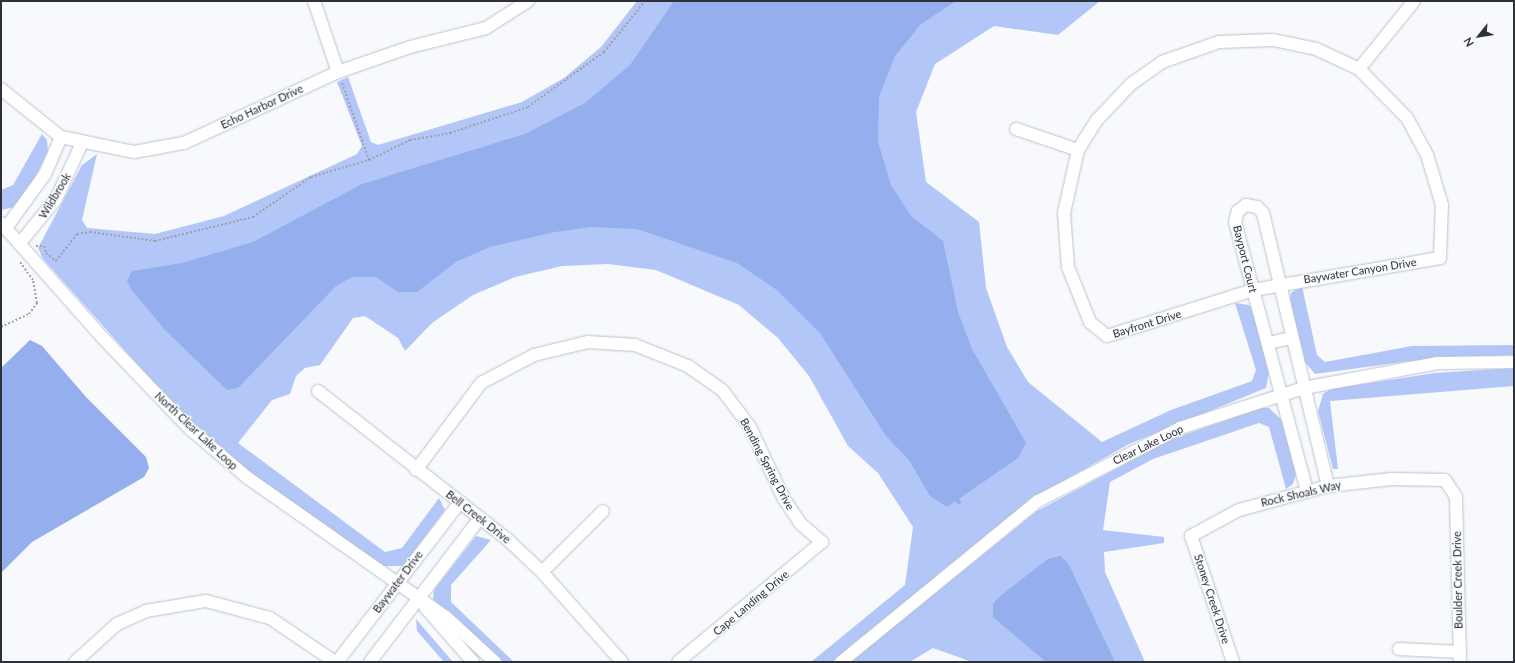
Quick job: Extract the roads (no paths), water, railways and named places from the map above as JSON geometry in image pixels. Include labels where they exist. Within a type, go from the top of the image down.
[{"type":"street","points":[[314,1],[338,72]]},
{"type":"street","name":"Echo Harbor Drive","points":[[1,89],[61,136],[82,143],[134,152],[184,143],[338,72],[410,47],[486,28],[528,1]]},
{"type":"street","points":[[1359,69],[1414,1]]},
{"type":"street","name":"Bayfront Drive","points":[[1280,284],[1253,290],[1107,336],[1090,322],[1068,267],[1064,213],[1078,150],[1097,120],[1131,84],[1162,62],[1219,42],[1273,40],[1316,49],[1359,69]]},
{"type":"street","name":"Baywater Canyon Drive","points":[[1280,284],[1440,258],[1442,206],[1427,155],[1407,118],[1359,69]]},
{"type":"street","points":[[1016,129],[1078,150]]},
{"type":"street","name":"Wildbrook","points":[[3,226],[45,174],[61,136]]},
{"type":"street","name":"Wildbrook","points":[[24,248],[56,199],[82,143]]},
{"type":"street","name":"Bayport Court","points":[[1307,491],[1283,393],[1235,222],[1238,211],[1246,205],[1257,207],[1263,213],[1291,338],[1328,486]]},
{"type":"street","name":"North Clear Lake Loop","points":[[3,226],[102,337],[191,430],[248,478],[418,599],[446,617],[495,662]]},
{"type":"street","points":[[1269,343],[1291,338]]},
{"type":"street","name":"Bending Spring Drive","points":[[416,470],[481,383],[534,355],[588,342],[635,345],[688,366],[723,391],[750,427],[784,499],[801,524],[822,542]]},
{"type":"street","name":"Clear Lake Loop","points":[[841,662],[1038,501],[1180,428],[1283,393],[1304,388],[1438,363],[1514,362]]},
{"type":"street","name":"Bell Creek Drive","points":[[318,391],[416,470],[480,518],[542,572],[622,662]]},
{"type":"street","name":"Rock Shoals Way","points":[[1190,536],[1239,510],[1328,486],[1392,479],[1445,480],[1456,497]]},
{"type":"street","name":"Boulder Creek Drive","points":[[1456,497],[1460,657]]},
{"type":"street","name":"Baywater Drive","points":[[336,662],[460,502]]},
{"type":"street","points":[[542,572],[603,511]]},
{"type":"street","points":[[370,662],[480,518]]},
{"type":"street","name":"Stoney Creek Drive","points":[[1190,536],[1233,662]]},
{"type":"street","name":"Cape Landing Drive","points":[[678,662],[822,542]]},
{"type":"street","name":"North Clear Lake Loop","points":[[418,599],[474,662]]},
{"type":"street","points":[[75,662],[117,624],[146,611],[176,604],[206,601],[240,608],[270,618],[295,632],[336,662]]},
{"type":"street","points":[[1399,649],[1460,657]]},
{"type":"waterway","points":[[956,495],[959,502]]}]
